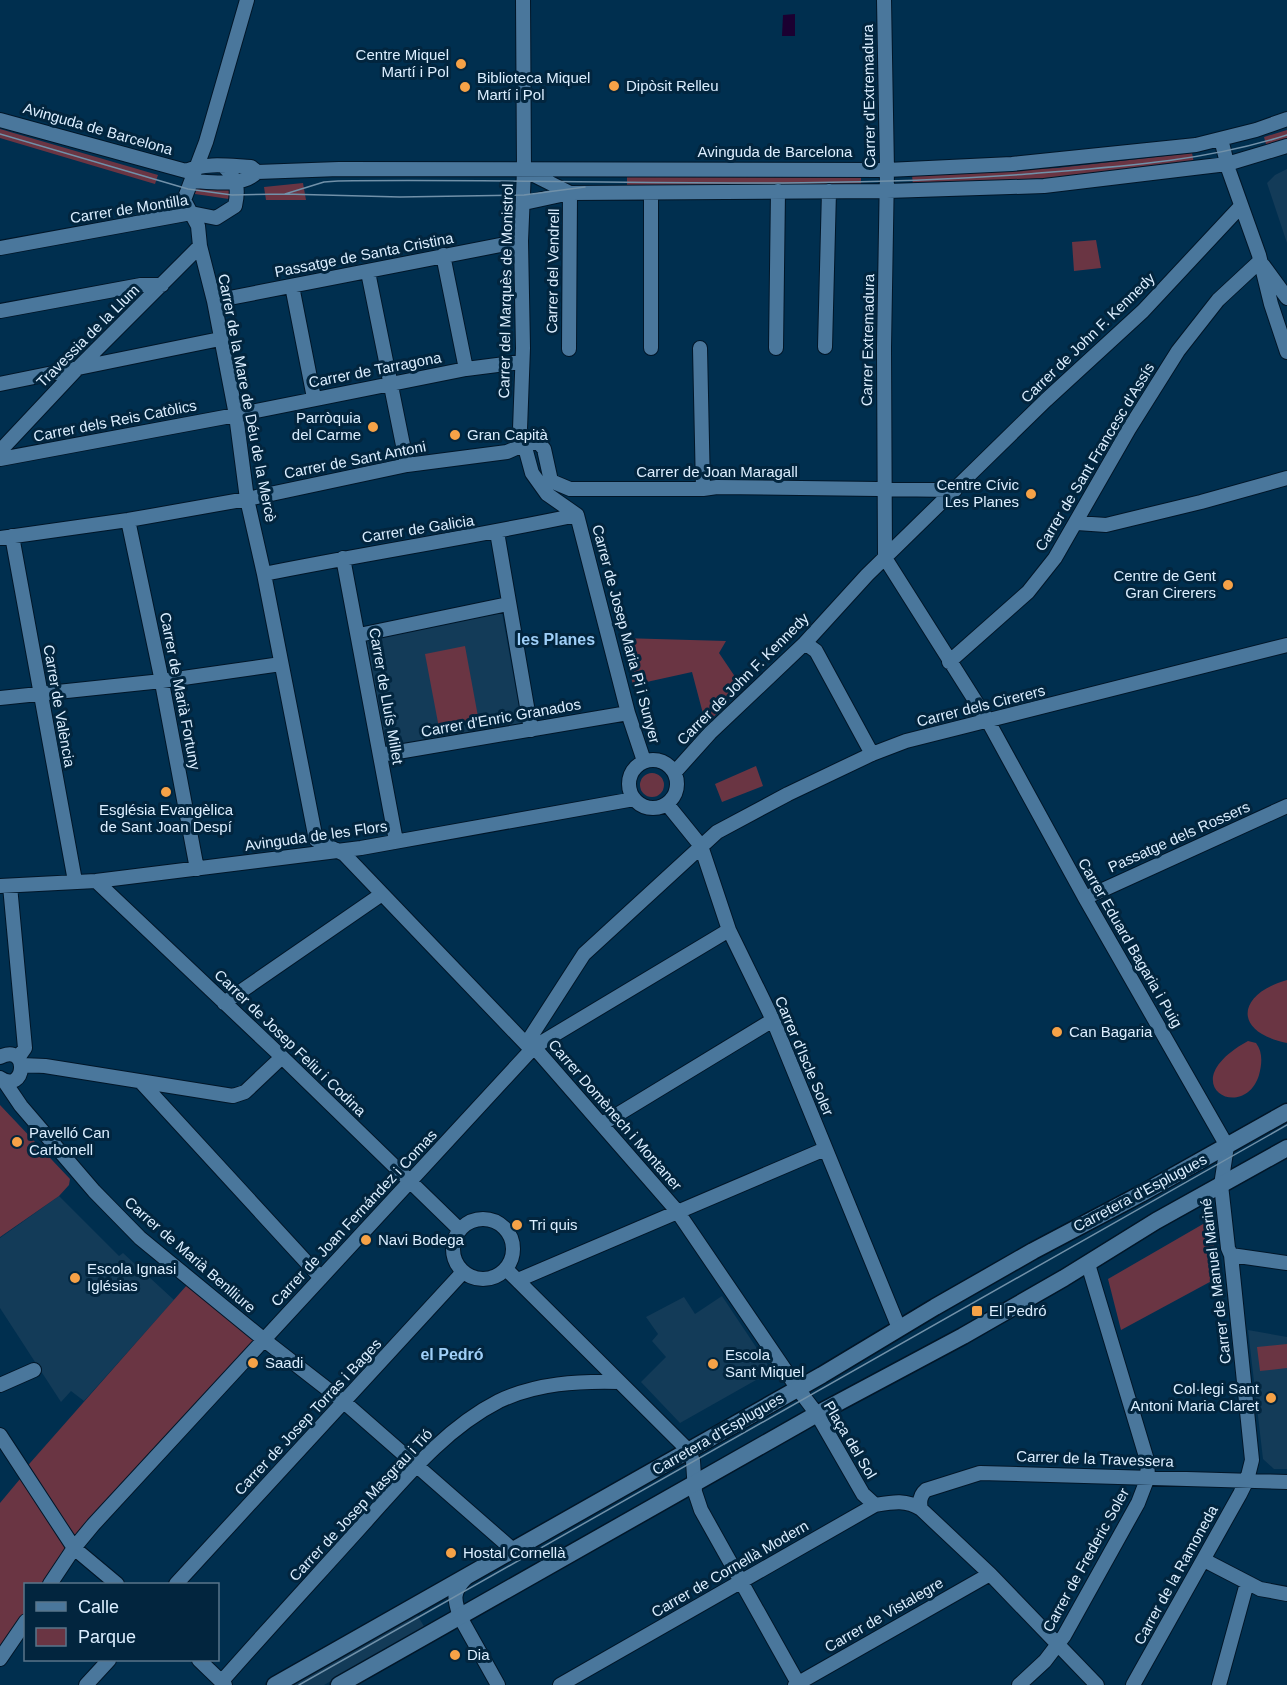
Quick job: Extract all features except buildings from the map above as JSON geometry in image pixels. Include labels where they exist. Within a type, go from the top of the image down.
[{"type":"street","name":"Carrer de la Mare de Déu de la Mercè","points":[[247,0],[184,200],[198,226],[200,246],[214,301],[236,415],[247,499],[311,812]]},
{"type":"street","name":"Carrer del Marquès de Monistrol","points":[[523,0],[524,203],[521,241],[523,348],[519,413],[520,429],[532,443]]},
{"type":"street","name":"Carrer d'Extremadura","points":[[884,0],[887,191]]},
{"type":"street","name":"Avinguda de Barcelona","points":[[192,173],[223,166],[251,166],[257,172],[339,169],[887,170],[1023,163],[1196,145],[1287,119]]},
{"type":"street","name":"Avinguda de Barcelona","points":[[0,120],[192,173],[213,183],[252,178],[257,172]]},
{"type":"street","points":[[1221,139],[1227,164],[1260,261],[1270,304],[1287,352]]},
{"type":"street","points":[[524,203],[570,192],[887,191],[1055,185],[1227,164],[1287,146]]},
{"type":"street","points":[[223,166],[231,172],[236,181]]},
{"type":"street","name":"Carrer del Marquès de Monistrol","points":[[524,171],[570,192]]},
{"type":"street","name":"Carrer de Montilla","points":[[0,248],[191,213],[216,218],[235,206],[238,193],[236,181]]},
{"type":"street","points":[[776,348],[778,191]]},
{"type":"street","points":[[825,347],[829,191]]},
{"type":"street","name":"Carrer Extremadura","points":[[885,558],[884,348],[887,191]]},
{"type":"street","name":"Carrer del Vendrell","points":[[569,349],[570,192]]},
{"type":"street","points":[[651,193],[651,348]]},
{"type":"street","name":"Carrer de John F. Kennedy","points":[[675,772],[711,733],[805,643],[885,558],[1046,400],[1143,311],[1241,206]]},
{"type":"street","name":"Passatge de Santa Cristina","points":[[214,301],[521,241]]},
{"type":"street","name":"Travessia de la Llum","points":[[0,451],[76,370],[200,246]]},
{"type":"street","points":[[443,255],[466,369]]},
{"type":"street","points":[[1260,261],[1287,297]]},
{"type":"street","name":"Carrer de Sant Francesc d'Assís","points":[[949,662],[1028,592],[1055,558],[1129,429],[1178,351],[1218,300],[1260,261]]},
{"type":"street","points":[[368,272],[407,465]]},
{"type":"street","points":[[0,311],[141,285],[162,285]]},
{"type":"street","points":[[292,286],[314,398]]},
{"type":"street","points":[[0,384],[220,339]]},
{"type":"street","points":[[700,348],[703,489]]},
{"type":"street","name":"Carrer de Tarragona","points":[[236,415],[466,369],[521,362]]},
{"type":"street","name":"Carrer dels Reis Catòlics","points":[[0,459],[236,415]]},
{"type":"street","points":[[532,443],[532,473],[547,494],[577,515]]},
{"type":"street","name":"Carrer de Joan Maragall","points":[[532,443],[544,449],[551,481],[570,489],[703,489],[717,487],[955,490]]},
{"type":"street","name":"Carrer de Sant Antoni","points":[[6,537],[128,520],[247,499],[407,465],[507,452],[532,443]]},
{"type":"street","points":[[1077,523],[1106,525],[1287,478]]},
{"type":"street","name":"Carrer de Galicia","points":[[264,574],[497,532],[577,515]]},
{"type":"street","name":"Carrer de Josep Maria Pi i Sunyer","points":[[577,515],[628,713],[644,761]]},
{"type":"street","name":"Carrer de Marià Fortuny","points":[[128,520],[162,681],[197,869]]},
{"type":"street","points":[[497,532],[531,730]]},
{"type":"street","name":"Carrer de València","points":[[6,537],[40,693],[75,881]]},
{"type":"street","name":"Carrer de Lluís Millet","points":[[343,558],[396,841]]},
{"type":"street","name":"Carrer Eduard Bagaria i Puig","points":[[885,558],[988,721],[1085,898],[1227,1146]]},
{"type":"street","points":[[359,634],[508,604]]},
{"type":"street","points":[[805,643],[816,651],[872,754]]},
{"type":"street","name":"Carrer dels Cirerers","points":[[530,1045],[584,954],[717,832],[788,794],[872,754],[906,741],[1287,645]]},
{"type":"street","points":[[0,698],[162,681],[281,664]]},
{"type":"street","name":"Carrer d'Enric Granados","points":[[380,754],[628,713]]},
{"type":"street","points":[[653,759],[669,765],[675,772],[678,782],[677,790],[667,804],[659,808],[650,808],[640,805],[634,799],[630,791],[630,774],[637,765],[653,759]]},
{"type":"street","name":"Avinguda de les Flors","points":[[5,886],[96,881],[361,848],[634,799]]},
{"type":"street","name":"Carrer d'Iscle Soler","points":[[667,804],[701,846],[729,930],[773,1020],[899,1328]]},
{"type":"street","name":"Passatge dels Rossers","points":[[1085,898],[1287,806]]},
{"type":"street","name":"Carrer Domènech i Montaner","points":[[311,812],[316,840],[344,854],[530,1045],[677,1211],[798,1389]]},
{"type":"street","name":"Carrer de Josep Feliu i Codina","points":[[96,881],[460,1230]]},
{"type":"street","points":[[2,1079],[12,1081],[18,1078],[22,1072],[20,1062],[26,1048],[5,886]]},
{"type":"street","points":[[224,1002],[382,894]]},
{"type":"street","name":"Carrer de Joan Fernández i Comas","points":[[51,1583],[74,1548],[263,1339],[410,1182],[530,1045],[729,930]]},
{"type":"street","points":[[602,1124],[773,1020]]},
{"type":"street","points":[[0,1058],[12,1055],[20,1062],[233,1096],[240,1095],[250,1088],[282,1057]]},
{"type":"street","name":"Carrer de Marià Benlliure","points":[[2,1079],[21,1106],[87,1183],[140,1238],[344,1402],[513,1550]]},
{"type":"street","points":[[141,1082],[321,1278]]},
{"type":"street","name":"Carretera d'Esplugues","points":[[276,1685],[798,1389],[1026,1255],[1142,1194],[1287,1112]]},
{"type":"street","points":[[1221,1185],[1227,1146]]},
{"type":"street","name":"Carretera d'Esplugues","points":[[339,1685],[817,1414],[933,1352],[1287,1148]]},
{"type":"street","points":[[518,1280],[825,1149]]},
{"type":"street","name":"Carrer de Manuel Mariné","points":[[1221,1185],[1228,1248],[1231,1255],[1252,1460],[1246,1480]]},
{"type":"street","points":[[484,1219],[507,1230],[513,1246],[513,1254],[506,1269],[491,1279],[483,1280],[463,1272],[453,1253],[460,1230],[467,1224],[484,1219]]},
{"type":"street","points":[[1231,1255],[1287,1263]]},
{"type":"street","name":"Carrer de Frederic Soler","points":[[1019,1685],[1045,1661],[1059,1644],[1138,1503],[1148,1477],[1145,1452],[1088,1264]]},
{"type":"street","points":[[506,1269],[689,1451],[693,1461],[694,1484],[701,1510],[797,1684]]},
{"type":"street","name":"Carrer de Josep Torras i Bages","points":[[177,1583],[463,1272]]},
{"type":"street","points":[[0,1385],[34,1370]]},
{"type":"street","name":"Carrer de Josep Masgrau i Tió","points":[[223,1683],[417,1466],[459,1426],[502,1400],[537,1388],[577,1381],[619,1382]]},
{"type":"street","name":"Plaça del Sol","points":[[798,1389],[817,1414],[863,1494],[875,1505]]},
{"type":"street","points":[[0,1435],[74,1548],[116,1583]]},
{"type":"street","name":"Carrer de la Travessera","points":[[921,1509],[920,1500],[926,1490],[980,1473],[1287,1482]]},
{"type":"street","name":"Carrer de la Ramoneda","points":[[1133,1685],[1204,1560],[1246,1480]]},
{"type":"street","name":"Carrer de Cornellà Modern","points":[[560,1685],[875,1505],[899,1501],[921,1509]]},
{"type":"street","points":[[921,1509],[990,1574],[1097,1685]]},
{"type":"street","points":[[1204,1560],[1260,1589],[1287,1594]]},
{"type":"street","name":"Carrer de Vistalegre","points":[[797,1684],[990,1574]]},
{"type":"street","points":[[468,1576],[458,1586],[455,1601],[460,1617],[498,1685]]},
{"type":"street","points":[[1218,1685],[1247,1583]]},
{"type":"street","points":[[0,1659],[24,1624]]},
{"type":"street","points":[[86,1685],[107,1661]]},
{"type":"street","points":[[201,1661],[223,1683]]},
{"type":"shaded area","points":[[795,14],[795,36],[782,36],[783,15]]},
{"type":"shaded area","points":[[1287,169],[1287,243],[1267,183],[1275,175]]},
{"type":"shaded area","points":[[502,613],[522,723],[386,748],[365,639]]},
{"type":"shaded area","name":"Escola Ignasi Iglésias","points":[[59,1196],[119,1256],[123,1253],[174,1300],[84,1401],[71,1391],[61,1402],[0,1308],[0,1238]]},
{"type":"shaded area","name":"Escola Sant Miquel","points":[[722,1296],[772,1371],[680,1423],[641,1382],[666,1357],[652,1341],[658,1334],[646,1317],[684,1297],[695,1314]]},
{"type":"shaded area","name":"Col·legi Sant Antoni Maria Claret","points":[[1248,1330],[1287,1337],[1287,1469],[1274,1469],[1263,1459]]},
{"type":"shaded area","points":[[416,1613],[425,1628],[324,1685],[289,1685]]},
{"type":"green space","points":[[0,129],[158,175],[155,184],[0,138]]},
{"type":"green space","points":[[1287,130],[1287,141],[1267,148],[1264,137]]},
{"type":"green space","points":[[1192,153],[1194,163],[1061,177],[913,186],[912,175],[1057,168]]},
{"type":"green space","points":[[627,176],[861,176],[861,186],[627,186]]},
{"type":"green space","points":[[303,183],[306,200],[266,200],[264,187]]},
{"type":"green space","points":[[196,185],[229,190],[229,199],[195,194]]},
{"type":"green space","points":[[1096,240],[1101,268],[1074,271],[1072,242]]},
{"type":"green space","points":[[621,638],[726,641],[719,653],[742,687],[706,725],[692,672],[633,685]]},
{"type":"green space","points":[[465,646],[479,722],[439,728],[425,654]]},
{"type":"green space","points":[[756,766],[763,786],[722,802],[715,784]]},
{"type":"green space","points":[[652,773],[657,774],[663,780],[663,790],[657,796],[652,797],[647,796],[641,790],[640,785],[641,780],[647,774]]},
{"type":"green space","points":[[1287,980],[1287,1043],[1269,1038],[1257,1030],[1250,1022],[1248,1013],[1251,1003],[1258,994],[1270,986]]},
{"type":"green space","points":[[1248,1041],[1256,1043],[1260,1050],[1259,1075],[1251,1089],[1240,1096],[1228,1097],[1219,1092],[1213,1084],[1215,1071],[1225,1057]]},
{"type":"green space","name":"Pavelló Can Carbonell","points":[[0,1105],[70,1179],[69,1185],[59,1196],[0,1237]]},
{"type":"green space","points":[[1210,1220],[1219,1277],[1121,1330],[1108,1279]]},
{"type":"green space","points":[[187,1285],[254,1340],[75,1537],[23,1471]]},
{"type":"green space","points":[[1287,1344],[1287,1368],[1260,1371],[1257,1347]]},
{"type":"green space","points":[[20,1479],[72,1551],[49,1583],[24,1583],[24,1618],[0,1652],[0,1503]]},
{"type":"tram line","points":[[0,134],[188,189],[232,195],[400,197],[524,195],[585,187]]},
{"type":"tram line","points":[[285,194],[324,182],[338,181],[769,183],[855,182],[1027,174],[1158,162],[1223,152],[1287,135]]},
{"type":"tram line","points":[[299,1685],[1287,1125]]},
{"type":"place","name":"Centre Miquel Martí i Pol","points":[[461,64]]},
{"type":"place","name":"Dipòsit Relleu","points":[[614,86]]},
{"type":"place","name":"Biblioteca Miquel Martí i Pol","points":[[465,87]]},
{"type":"place","name":"Parròquia del Carme","points":[[373,427]]},
{"type":"place","name":"Gran Capità","points":[[455,435]]},
{"type":"place","name":"Centre Cívic Les Planes","points":[[1031,494]]},
{"type":"place","name":"Centre de Gent Gran Cirerers","points":[[1228,585]]},
{"type":"place","name":"Església Evangèlica de Sant Joan Despí","points":[[166,792]]},
{"type":"place","name":"Can Bagaria","points":[[1057,1032]]},
{"type":"place","name":"Pavelló Can Carbonell","points":[[17,1142]]},
{"type":"place","name":"Tri quis","points":[[517,1225]]},
{"type":"place","name":"Navi Bodega","points":[[366,1240]]},
{"type":"place","name":"Escola Ignasi Iglésias","points":[[75,1278]]},
{"type":"place","name":"El Pedró","points":[[977,1311]]},
{"type":"place","name":"Saadi","points":[[253,1363]]},
{"type":"place","name":"Escola Sant Miquel","points":[[713,1364]]},
{"type":"place","name":"Col·legi Sant Antoni Maria Claret","points":[[1271,1398]]},
{"type":"place","name":"Hostal Cornellà","points":[[451,1553]]},
{"type":"place","name":"Dia","points":[[455,1655]]},
{"type":"district","name":"les Planes","points":[[556,639]]},
{"type":"district","name":"el Pedró","points":[[452,1354]]}]
